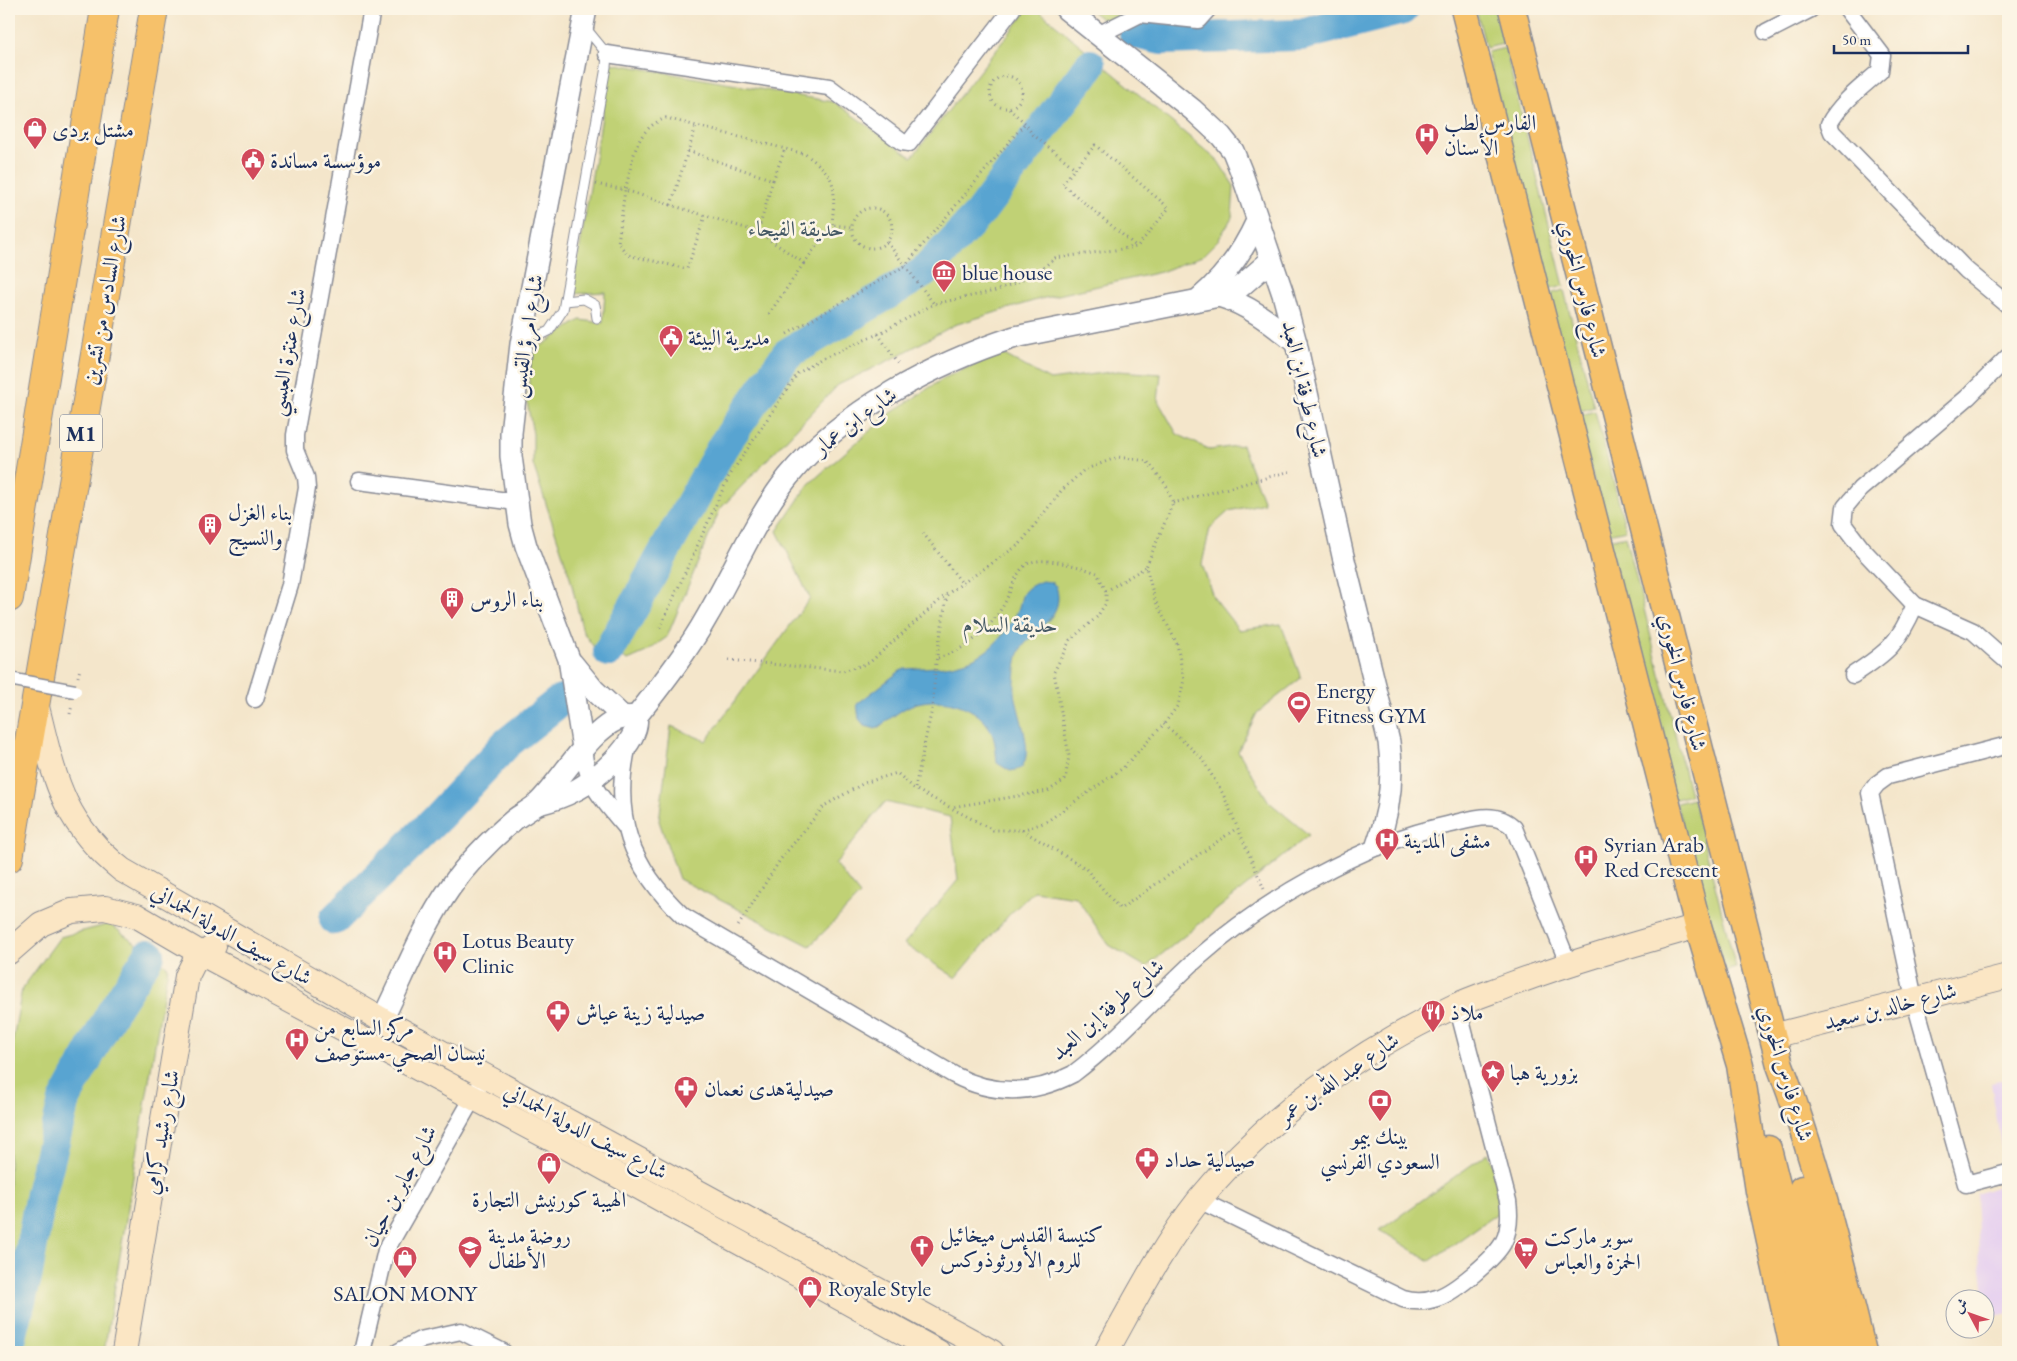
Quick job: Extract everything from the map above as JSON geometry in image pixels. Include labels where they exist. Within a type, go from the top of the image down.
[{"type":"highway","name":"شارع السادس من تشرين","points":[[9,598],[105,9]]},
{"type":"highway","name":"شارع السادس من تشرين","points":[[9,858],[35,696],[154,9]]},
{"type":"main road","name":"شارع فارس الخوري","points":[[1464,9],[1698,926],[1740,1065],[1759,1191],[1793,1352]]},
{"type":"main road","name":"شارع فارس الخوري","points":[[1512,9],[1772,1036],[1815,1167],[1863,1352]]},
{"type":"main road","name":"شارع سيف الدولة الحمداني","points":[[35,696],[55,780],[70,814],[81,830],[107,858],[122,870],[382,1020],[992,1352]]},
{"type":"main road","name":"شارع سيف الدولة الحمداني","points":[[9,952],[28,934],[56,916],[88,908],[105,908],[137,916],[202,954],[473,1098],[938,1352]]},
{"type":"main road","name":"شارع عبد الله بن عمر","points":[[1106,1352],[1157,1258],[1199,1200],[1275,1122],[1317,1087],[1369,1052],[1408,1029],[1457,1005],[1568,963],[1698,926]]},
{"type":"main road","name":"شارع رشيد كرامي","points":[[124,1352],[187,976],[194,962],[202,954],[220,942],[236,937]]},
{"type":"main road","name":"شارع خالد بن سعيد","points":[[1772,1036],[2008,976]]},
{"type":"main road","points":[[1740,1065],[1768,1150],[1819,1352]]},
{"type":"main road","points":[[1780,1065],[1781,1099],[1789,1138],[1844,1352]]},
{"type":"street","name":"شارع عنترة العبسي","points":[[255,699],[290,585],[307,482],[295,450],[295,435],[372,9]]},
{"type":"street","points":[[607,54],[829,87],[902,142],[909,143],[1012,9]]},
{"type":"street","name":"شارع طرفة ابن العبد","points":[[1066,9],[1193,110],[1221,136],[1233,151],[1283,294],[1296,343],[1343,556],[1389,742],[1392,763],[1390,798],[1377,845]]},
{"type":"street","points":[[1098,35],[1140,14],[1198,20],[1208,9]]},
{"type":"street","points":[[1766,32],[1811,9]]},
{"type":"street","points":[[1847,9],[1882,55],[1882,63],[1880,71],[1842,105],[1832,118],[1829,124],[1832,132],[1966,270],[2008,305]]},
{"type":"street","name":"شارع امرؤ القيس","points":[[569,659],[526,546],[516,502],[511,432],[522,344],[585,17]]},
{"type":"street","points":[[1257,221],[1237,259],[1209,297],[1240,302],[1259,313],[1296,343]]},
{"type":"street","name":"شارع ابن عمار","points":[[382,1020],[437,909],[465,868],[493,839],[538,804],[583,748],[606,726],[630,717],[660,688],[707,617],[747,541],[789,476],[838,430],[908,382],[952,360],[1015,337],[1209,297],[1240,287],[1270,261]]},
{"type":"street","points":[[2008,357],[1968,397],[1860,489],[1844,507],[1843,524],[1862,549],[1915,605],[1973,631],[2008,662]]},
{"type":"street","points":[[359,481],[516,502]]},
{"type":"street","points":[[1853,675],[1894,644],[1903,632],[1915,605]]},
{"type":"street","points":[[569,659],[594,690],[630,717]]},
{"type":"street","points":[[569,659],[583,748]]},
{"type":"street","points":[[9,679],[75,691]]},
{"type":"street","name":"شارع ابن عمار","points":[[538,804],[564,796],[590,782],[628,743],[637,728],[630,717]]},
{"type":"street","name":"شارع طرفة إبن العبد","points":[[624,826],[621,784],[628,743]]},
{"type":"street","points":[[2008,745],[1888,776],[1877,784],[1870,793],[1914,999],[1966,1184],[2008,1174]]},
{"type":"street","name":"شارع طرفة إبن العبد","points":[[583,748],[584,763],[590,782],[624,826],[646,876],[663,898],[683,916],[954,1075],[982,1088],[1013,1091],[1044,1086],[1073,1074],[1200,957],[1270,903],[1377,845],[1417,832],[1492,816],[1508,822],[1518,835],[1568,963]]},
{"type":"street","points":[[1199,1200],[1403,1299],[1429,1301],[1453,1289],[1497,1252],[1504,1242],[1509,1221],[1508,1201],[1457,1005]]},
{"type":"street","name":"شارع جابر بن حيان","points":[[362,1352],[386,1250],[485,1076]]},
{"type":"street","points":[[398,1352],[420,1340],[461,1331],[503,1352]]},
{"type":"lane","points":[[522,344],[548,331],[560,316],[565,301],[607,54],[585,17]]},
{"type":"lane","points":[[565,301],[584,299],[595,305],[597,318]]},
{"type":"path","points":[[1010,109],[1019,103],[1023,93],[1019,82],[1010,76],[1004,76],[995,81],[990,95],[995,104],[1010,109],[1025,123],[1032,134],[1075,168]]},
{"type":"path","points":[[705,216],[687,269],[628,255],[618,243],[625,190],[641,134],[652,123],[666,118],[805,154],[821,165],[835,186],[832,225],[769,314]]},
{"type":"path","points":[[787,334],[905,266],[1025,123]]},
{"type":"path","points":[[671,205],[696,126]]},
{"type":"path","points":[[660,628],[728,478],[798,373],[824,358],[878,334],[934,304],[995,291],[1034,275],[1056,258],[1137,247],[1170,208],[1095,145],[1062,184],[1137,247]]},
{"type":"path","points":[[758,232],[773,180],[785,149]]},
{"type":"path","points":[[688,151],[773,180]]},
{"type":"path","points":[[586,183],[625,190],[758,232],[804,263]]},
{"type":"path","points":[[874,207],[886,212],[893,224],[893,230],[887,242],[882,246],[868,248],[856,240],[852,227],[857,214],[862,210],[874,207]]},
{"type":"path","points":[[832,225],[852,227]]},
{"type":"path","points":[[887,242],[934,304]]},
{"type":"path","points":[[878,334],[896,357],[908,382]]},
{"type":"path","points":[[728,660],[843,671],[869,663],[947,594],[1020,544],[1061,491],[1084,470],[1118,457],[1147,461],[1166,485],[1173,504],[1146,567],[1106,591]]},
{"type":"path","points":[[1173,504],[1291,471]]},
{"type":"path","points":[[923,533],[962,583]]},
{"type":"path","points":[[937,660],[957,652],[974,640],[992,622],[1004,606],[1022,568],[1030,562],[1069,563],[1097,573],[1106,591],[1106,603],[1097,618],[1070,640],[1054,672],[1070,756],[1064,780],[1048,791],[951,807]]},
{"type":"path","points":[[728,943],[780,860],[824,806],[864,783],[897,772],[915,789],[994,830],[1022,830],[1046,822],[1123,768],[1164,724],[1178,705],[1184,680],[1176,644],[1154,600],[1146,567]]},
{"type":"path","points":[[915,789],[932,709],[947,594]]},
{"type":"path","points":[[1164,724],[1201,757],[1223,794],[1270,903]]},
{"type":"path","points":[[1022,830],[1085,868],[1120,909],[1237,828]]},
{"type":"shaded area","points":[[2008,1079],[2008,1170],[2005,1171],[1991,1083]]},
{"type":"shaded area","points":[[2008,1183],[2008,1313],[1994,1316],[1994,1288],[1983,1288],[1979,1254],[1976,1194]]},
{"type":"green space","name":"حديقة الفيحاء","points":[[1028,9],[1037,9],[1218,161],[1234,186],[1232,217],[1219,239],[1202,256],[1161,272],[1040,299],[954,325],[896,357],[838,385],[720,509],[667,637],[646,652],[628,660],[618,655],[736,445],[788,374],[767,361],[705,454],[612,633],[596,650],[583,632],[570,577],[533,464],[533,434],[527,402],[532,352],[580,320],[603,323],[605,292],[572,294],[611,63],[834,102],[912,157]]},
{"type":"green space","points":[[1088,9],[1139,9],[1110,25]]},
{"type":"green space","points":[[1476,9],[1495,9],[1503,44],[1486,48]]},
{"type":"green space","points":[[1505,48],[1564,286],[1546,290],[1487,52]]},
{"type":"green space","points":[[1564,290],[1594,407],[1577,412],[1546,295]]},
{"type":"green space","name":"حديقة السلام","points":[[1001,353],[1050,380],[1118,371],[1161,374],[1158,401],[1177,434],[1210,450],[1242,445],[1264,503],[1229,511],[1210,528],[1202,564],[1213,597],[1239,630],[1281,624],[1301,678],[1257,713],[1238,751],[1269,802],[1309,835],[1146,967],[1109,945],[1076,897],[1034,891],[1008,916],[956,978],[904,944],[958,880],[950,817],[885,802],[835,864],[860,895],[810,946],[679,879],[659,821],[671,726],[706,741],[810,598],[777,531],[809,484],[888,415],[944,378]]},
{"type":"green space","points":[[1595,411],[1626,530],[1608,534],[1577,416]]},
{"type":"green space","points":[[1626,536],[1690,795],[1673,800],[1608,540]]},
{"type":"green space","points":[[1693,799],[1736,968],[1726,971],[1676,803]]},
{"type":"green space","points":[[110,924],[168,967],[104,1352],[9,1352],[9,1062],[22,989],[60,937]]},
{"type":"green space","points":[[1488,1153],[1509,1205],[1430,1261],[1380,1230]]},
{"type":"water","points":[[1042,581],[1051,582],[1056,586],[1057,606],[1048,621],[1021,649],[1017,661],[1015,691],[1026,747],[1026,757],[1021,768],[1010,771],[997,763],[994,739],[988,727],[974,712],[954,703],[932,701],[916,703],[876,729],[865,726],[859,719],[857,704],[900,671],[939,667],[968,661],[992,646],[1014,618],[1024,592]]},
{"type":"waterway","points":[[1135,33],[1161,39],[1301,35],[1403,9]]},
{"type":"waterway","points":[[609,651],[723,446],[787,354],[924,272],[979,214],[1090,65]]},
{"type":"waterway","points":[[335,919],[438,817],[506,744],[561,700]]},
{"type":"waterway","points":[[9,1345],[27,1273],[41,1193],[64,1101],[111,1014],[149,955]]},
{"type":"place","name":"مشتل بردى","points":[[35,150]]},
{"type":"place","name":"الفارس لطب الأسنان","points":[[1427,156]]},
{"type":"place","name":"موؤسسة مساندة","points":[[253,181]]},
{"type":"place","name":"blue house","points":[[944,293]]},
{"type":"place","name":"مديرية البيئة","points":[[671,358]]},
{"type":"place","name":"بناء الغزل والنسيج","points":[[210,546]]},
{"type":"place","name":"بناء الروس","points":[[452,620]]},
{"type":"place","name":"Energy Fitness GYM","points":[[1299,724]]},
{"type":"place","name":"مشفى المدينة","points":[[1387,861]]},
{"type":"place","name":"Syrian Arab Red Crescent","points":[[1586,878]]},
{"type":"place","name":"Lotus Beauty Clinic","points":[[445,974]]},
{"type":"place","name":"صيدلية زينة عياش","points":[[558,1033]]},
{"type":"place","name":"ملاذ","points":[[1433,1033]]},
{"type":"place","name":"مركز السابع من نيسان الصحي-مستوصف","points":[[297,1061]]},
{"type":"place","name":"بزورية هبا","points":[[1493,1093]]},
{"type":"place","name":"صيدليةهدى نعمان","points":[[686,1109]]},
{"type":"place","name":"بينك بيمو السعودي الفرنسي","points":[[1380,1122]]},
{"type":"place","name":"صيدلية حداد","points":[[1147,1180]]},
{"type":"place","name":"الهيبة كورنيش التجارة","points":[[549,1185]]},
{"type":"place","name":"كنيسة القديس ميخائيل للروم الأورثوذوكس","points":[[922,1268]]},
{"type":"place","name":"روضة مدينة الأطفال","points":[[470,1269]]},
{"type":"place","name":"سوبر ماركت الحمزة والعباس","points":[[1526,1270]]},
{"type":"place","name":"SALON MONY","points":[[405,1279]]},
{"type":"place","name":"Royale Style","points":[[810,1309]]}]
